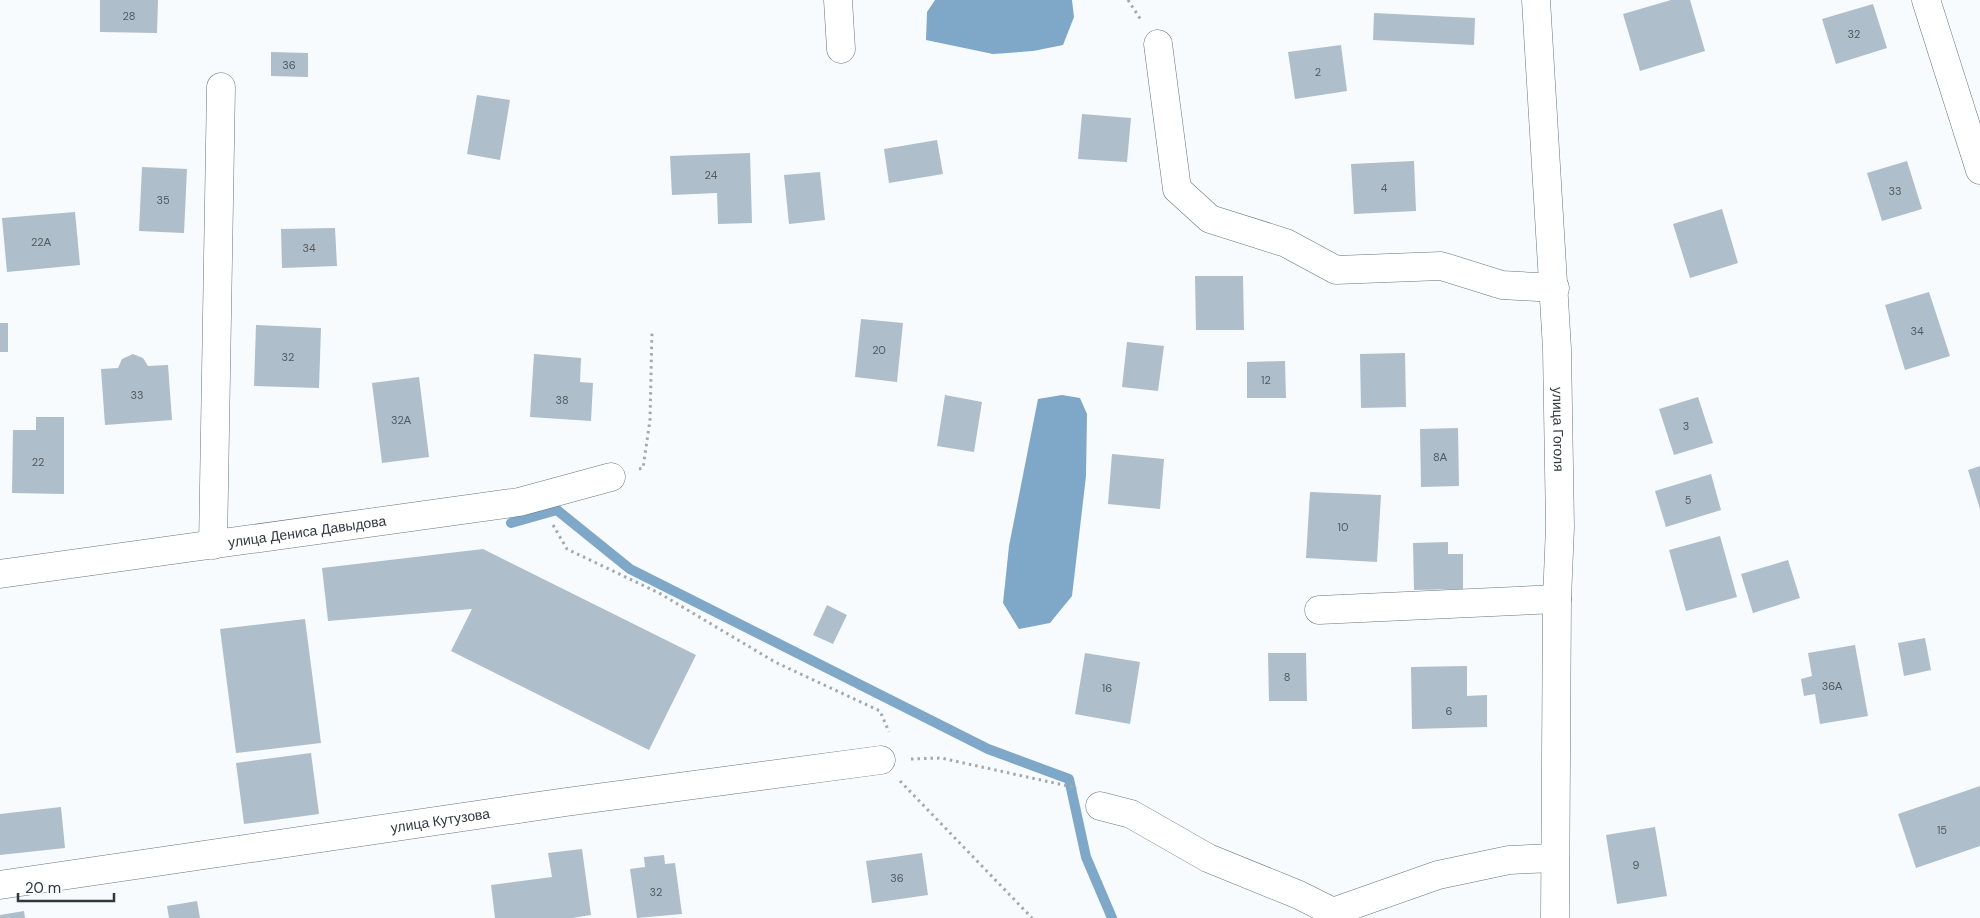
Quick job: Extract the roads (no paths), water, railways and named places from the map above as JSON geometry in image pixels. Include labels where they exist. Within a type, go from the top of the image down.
[{"type":"street","points":[[838,0],[841,49]]},
{"type":"street","name":"улица Гоголя","points":[[1536,0],[1538,64],[1554,288],[1560,527],[1557,599],[1555,918]]},
{"type":"street","points":[[1926,0],[1980,170]]},
{"type":"street","points":[[1158,44],[1177,189],[1210,219],[1286,243],[1336,270],[1441,266],[1502,285],[1554,288]]},
{"type":"street","points":[[213,545],[221,87]]},
{"type":"street","name":"улица Дениса Давыдова","points":[[0,574],[519,502],[611,477]]},
{"type":"street","points":[[1319,610],[1557,599]]},
{"type":"street","name":"улица Кутузова","points":[[0,885],[566,802],[881,760]]},
{"type":"street","points":[[1100,806],[1131,814],[1208,858],[1299,895],[1333,912],[1438,875],[1509,860],[1555,858]]},
{"type":"water","points":[[935,0],[1072,0],[1074,17],[1063,45],[1033,51],[993,54],[926,40],[927,12]]},
{"type":"water","points":[[1062,395],[1080,398],[1087,414],[1086,476],[1072,596],[1050,623],[1019,629],[1003,603],[1009,546],[1038,399]]},
{"type":"waterway","points":[[511,523],[557,510],[630,569],[988,749],[1069,779],[1086,857],[1112,918]]}]
